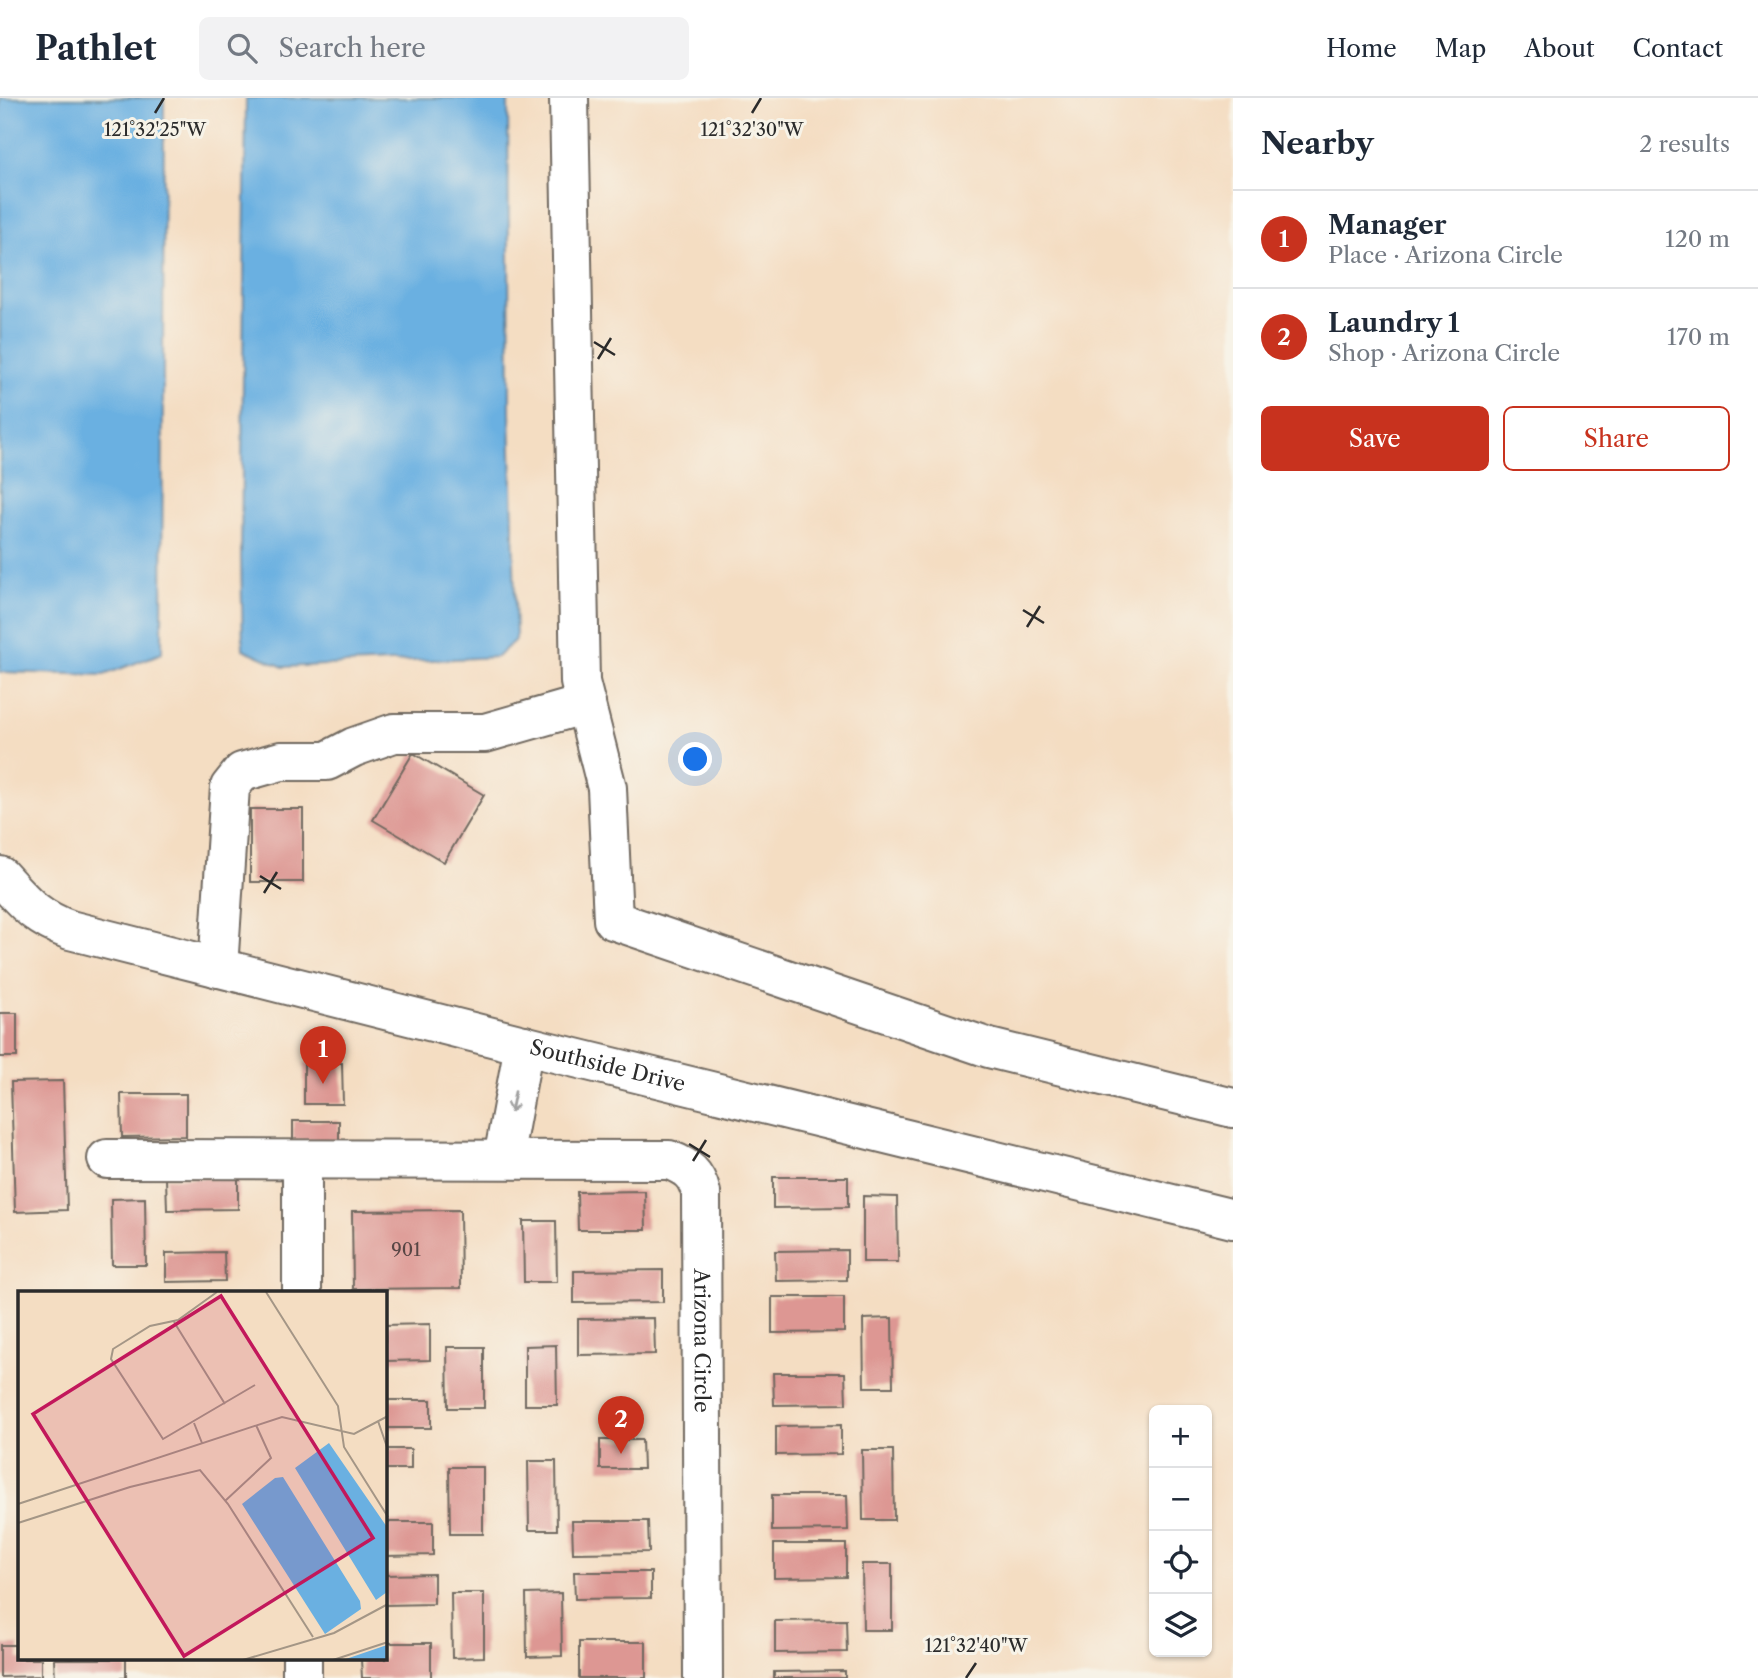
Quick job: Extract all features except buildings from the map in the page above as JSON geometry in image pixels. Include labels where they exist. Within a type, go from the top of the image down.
[{"type":"street","points":[[569,98],[580,682],[607,788],[613,920],[989,1048],[1233,1108]]},
{"type":"street","points":[[218,968],[230,788],[242,772],[281,761],[327,761],[354,747],[394,733],[485,733],[586,704]]},
{"type":"street","name":"Southside Drive","points":[[0,876],[29,908],[49,922],[70,930],[536,1048],[1233,1219]]},
{"type":"street","points":[[516,1159],[536,1048]]},
{"type":"street","name":"Arizona Circle","points":[[107,1159],[670,1160],[684,1166],[697,1177],[701,1193],[703,1678]]},
{"type":"street","points":[[302,1160],[302,1291]]},
{"type":"street","points":[[302,1660],[302,1678]]},
{"type":"water","points":[[0,98],[164,98],[162,653],[104,675],[0,672]]},
{"type":"water","points":[[246,98],[508,98],[510,412],[516,639],[497,657],[283,667],[243,649],[241,558]]},
{"type":"place","name":"Manager","points":[[323,1084]]},
{"type":"place","name":"Laundry 1","points":[[621,1454]]}]
